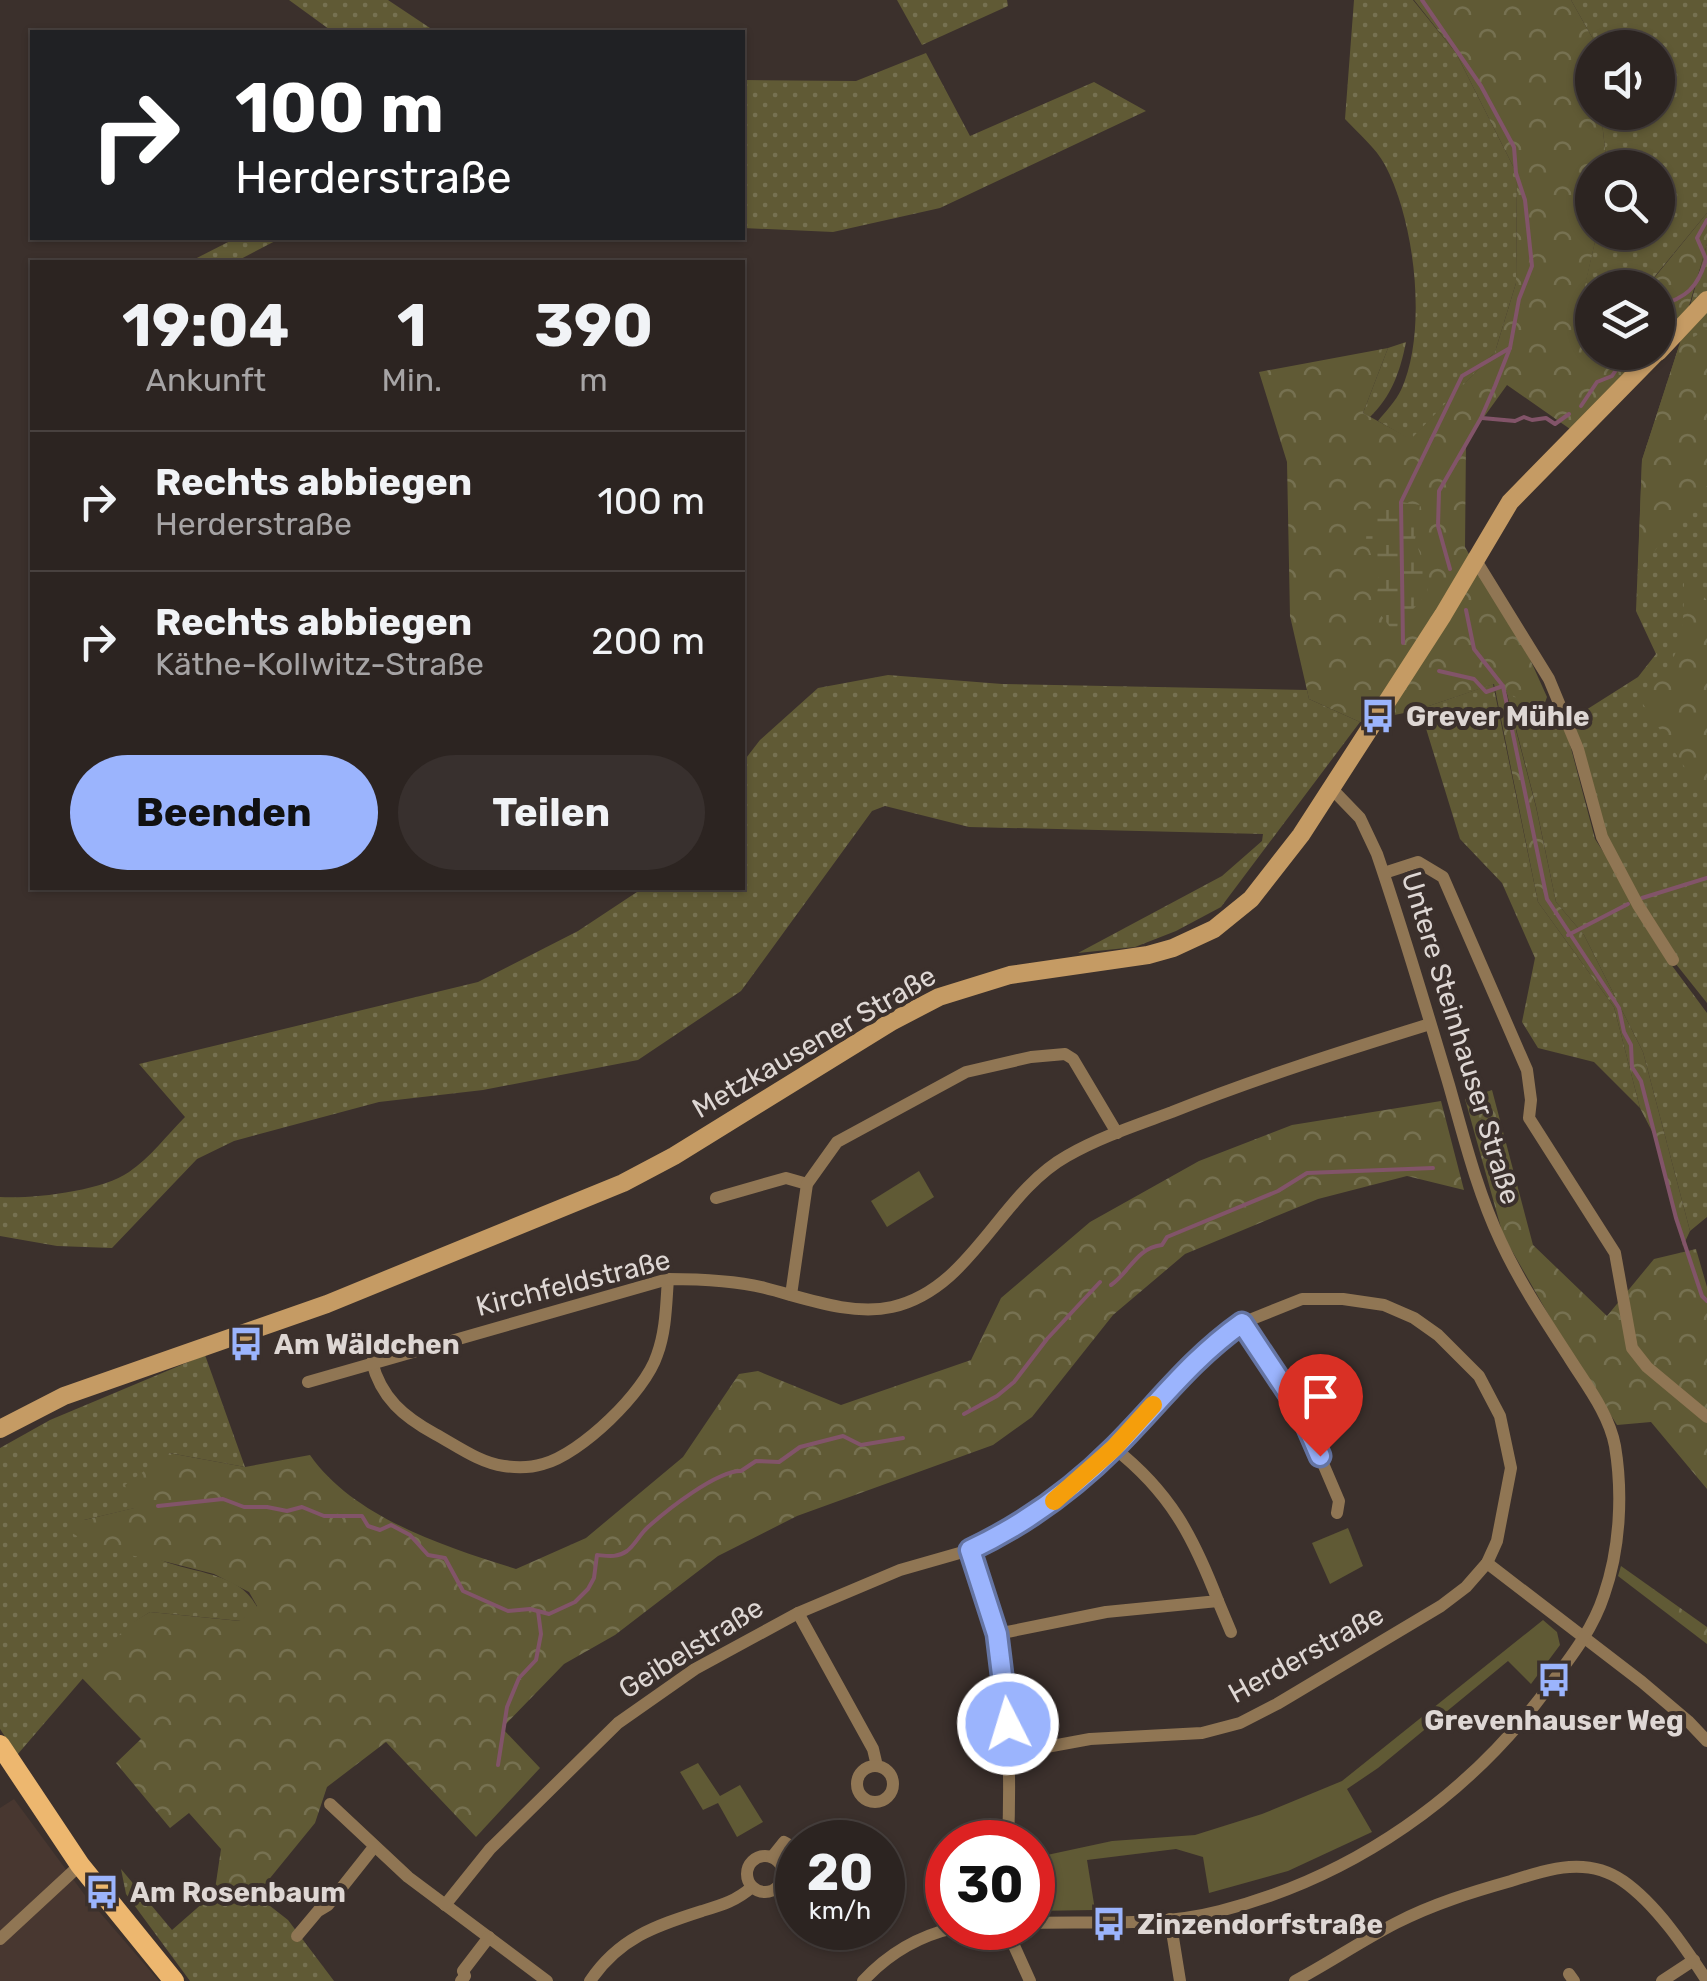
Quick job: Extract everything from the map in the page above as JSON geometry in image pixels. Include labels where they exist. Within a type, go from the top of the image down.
[{"type":"main road","name":"Metzkausener Straße","points":[[1675,333],[1707,300]]},
{"type":"main road","name":"Metzkausener Straße","points":[[0,1429],[64,1396],[326,1304],[623,1183],[939,997],[1010,975],[1121,960],[1194,940],[1214,929],[1251,899],[1332,789],[1510,502],[1639,370]]},
{"type":"main road","points":[[0,1745],[80,1864],[174,1981]]},
{"type":"street","points":[[1475,559],[1549,679],[1578,750],[1602,837],[1673,960]]},
{"type":"street","name":"Untere Steinhauser Straße","points":[[1055,1923],[1170,1920],[1224,1910],[1311,1881],[1361,1855],[1437,1806],[1482,1766],[1521,1723],[1584,1639],[1604,1597],[1615,1554],[1620,1480],[1614,1440],[1599,1405],[1502,1244],[1475,1180],[1384,873],[1360,818],[1332,789]]},
{"type":"street","points":[[1384,873],[1418,862],[1444,878],[1527,1070],[1530,1118],[1618,1259],[1632,1348],[1647,1367],[1707,1417]]},
{"type":"street","name":"Kirchfeldstraße","points":[[308,1382],[668,1279],[708,1279],[851,1308],[886,1308],[928,1292],[953,1274],[1012,1201],[1063,1158],[1117,1133],[1280,1071],[1430,1024]]},
{"type":"street","points":[[791,1295],[807,1184],[838,1142],[944,1082],[989,1066],[1065,1054],[1074,1059],[1117,1133]]},
{"type":"street","points":[[716,1198],[786,1178],[807,1184]]},
{"type":"street","points":[[372,1362],[384,1394],[416,1424],[500,1466],[545,1464],[589,1436],[631,1398],[644,1379],[662,1338],[668,1279]]},
{"type":"street","name":"Herderstraße","points":[[970,1550],[1031,1518],[1114,1448],[1200,1354],[1242,1323],[1302,1299],[1343,1299],[1384,1306],[1414,1318],[1479,1376],[1500,1416],[1511,1468],[1504,1517],[1487,1563],[1466,1587],[1278,1704],[1240,1723],[1202,1733],[1090,1739],[1009,1754]]},
{"type":"street","points":[[1242,1323],[1301,1412],[1339,1501],[1337,1513]]},
{"type":"street","points":[[1114,1448],[1149,1478],[1176,1510],[1231,1632]]},
{"type":"street","points":[[970,1550],[997,1634],[1006,1693],[1008,1820]]},
{"type":"street","name":"Geibelstraße","points":[[445,1905],[490,1849],[618,1723],[696,1669],[798,1612],[900,1570],[970,1550]]},
{"type":"street","points":[[1487,1563],[1673,1708],[1707,1741]]},
{"type":"street","points":[[997,1634],[1106,1612],[1218,1601]]},
{"type":"street","points":[[798,1612],[873,1749],[877,1766]]},
{"type":"street","points":[[330,1804],[374,1847],[445,1905],[547,1981]]},
{"type":"street","points":[[296,1936],[328,1905],[374,1847]]},
{"type":"street","points":[[772,1858],[775,1854]]},
{"type":"street","points":[[758,1857],[772,1858],[782,1870],[778,1887],[766,1893],[752,1888],[746,1878],[749,1864],[758,1857]]},
{"type":"street","points":[[0,1939],[80,1864]]},
{"type":"street","points":[[1295,1981],[1397,1922],[1455,1898],[1554,1868],[1575,1866],[1610,1874],[1624,1882],[1694,1960],[1707,1981]]},
{"type":"street","points":[[590,1981],[602,1964],[640,1932],[737,1901],[752,1888]]},
{"type":"street","points":[[1170,1920],[1180,1981]]},
{"type":"street","points":[[461,1981],[463,1971],[489,1937]]},
{"type":"street","points":[[863,1981],[899,1950],[925,1937]]},
{"type":"street","points":[[1016,1950],[1030,1981]]},
{"type":"street","points":[[1662,1981],[1694,1960]]},
{"type":"shaded area","points":[[14,1799],[84,1894],[159,1981],[0,1981],[0,1808]]},
{"type":"green space","points":[[289,0],[388,0],[433,30],[330,30]]},
{"type":"green space","points":[[897,0],[1007,0],[1008,6],[922,45]]},
{"type":"green space","points":[[1354,0],[1413,0],[1456,53],[1517,174],[1516,283],[1495,352],[1411,440],[1378,421],[1399,394],[1409,366],[1416,308],[1410,246],[1395,188],[1381,159],[1345,119]]},
{"type":"green space","points":[[1414,0],[1571,0],[1588,30],[1575,30],[1575,130],[1603,130],[1605,150],[1575,150],[1575,250],[1593,250],[1589,270],[1575,270],[1575,370],[1630,370],[1570,429],[1507,385],[1466,442],[1465,547],[1495,601],[1516,628],[1547,697],[1542,711],[1506,692],[1556,902],[1584,935],[1643,1052],[1690,1231],[1683,1246],[1657,1141],[1640,1108],[1614,1007],[1538,902],[1494,684],[1414,711],[1360,722],[1309,699],[1290,616],[1287,462],[1259,372],[1388,348],[1363,413],[1411,439],[1495,352],[1516,283],[1517,174],[1456,53]]},
{"type":"green space","points":[[1571,0],[1707,0],[1707,213],[1660,270],[1588,270],[1593,250],[1675,250],[1675,150],[1605,150],[1603,130],[1675,130],[1675,30],[1588,30]]},
{"type":"green space","points":[[926,53],[970,136],[1094,82],[1146,111],[940,208],[833,232],[745,228],[745,80],[856,81]]},
{"type":"green space","points":[[1707,213],[1707,244],[1687,313],[1675,325],[1675,270],[1661,270]]},
{"type":"green space","points":[[232,240],[277,240],[239,260],[193,260]]},
{"type":"green space","points":[[1707,244],[1707,1003],[1660,944],[1656,944],[1707,1013],[1707,1217],[1690,1231],[1643,1052],[1584,935],[1556,902],[1506,690],[1563,718],[1595,839],[1604,853],[1567,722],[1638,677],[1656,654],[1636,611],[1642,460],[1671,370],[1675,370]]},
{"type":"green space","points":[[1707,329],[1707,486],[1638,570],[1642,460],[1671,370],[1675,370],[1679,346]]},
{"type":"green space","points":[[1406,342],[1394,382],[1370,417],[1363,413],[1388,348]]},
{"type":"green space","points":[[1401,502],[1420,505],[1415,540],[1429,578],[1427,594],[1393,631],[1377,610],[1373,596],[1381,584],[1366,540],[1368,509]]},
{"type":"green space","points":[[1684,579],[1707,600],[1707,801],[1641,701],[1665,672],[1678,646]]},
{"type":"green space","points":[[888,675],[1002,684],[1307,690],[1309,699],[1360,722],[1221,907],[1135,947],[1078,953],[1222,876],[1262,841],[1263,834],[969,827],[885,806],[872,811],[741,991],[638,1060],[483,1090],[379,1102],[234,1141],[197,1159],[112,1248],[57,1246],[0,1236],[0,1197],[67,1192],[117,1179],[144,1160],[185,1117],[139,1064],[478,982],[578,931],[640,890],[745,890],[745,759],[760,740],[818,688]]},
{"type":"green space","points":[[1493,684],[1538,902],[1614,1007],[1640,1108],[1594,1062],[1538,1048],[1522,1022],[1535,958],[1502,883],[1460,839],[1420,709]]},
{"type":"green space","points":[[1492,1090],[1533,1245],[1607,1316],[1654,1259],[1696,1249],[1707,1287],[1707,1489],[1651,1422],[1617,1425],[1503,1235],[1465,1099]]},
{"type":"green space","points":[[1441,1101],[1464,1190],[1407,1176],[1318,1199],[1185,1254],[1113,1315],[1032,1417],[993,1445],[797,1516],[718,1556],[615,1635],[564,1664],[502,1728],[540,1768],[476,1837],[386,1742],[327,1787],[315,1823],[253,1899],[235,1886],[213,1903],[221,1849],[189,1813],[170,1828],[116,1763],[141,1739],[82,1678],[128,1625],[150,1612],[240,1621],[257,1606],[249,1592],[214,1574],[100,1550],[72,1533],[84,1520],[134,1508],[125,1485],[169,1453],[245,1467],[310,1455],[329,1477],[376,1513],[432,1540],[516,1569],[586,1538],[683,1457],[739,1374],[758,1371],[841,1405],[971,1360],[1001,1298],[1090,1222],[1199,1161],[1292,1125]]},
{"type":"green space","points":[[919,1171],[934,1197],[887,1227],[871,1201]]},
{"type":"green space","points":[[205,1355],[245,1467],[169,1453],[135,1508],[84,1520],[161,1560],[228,1580],[257,1607],[241,1621],[150,1612],[128,1626],[17,1755],[0,1729],[0,1448],[50,1420]]},
{"type":"green space","points":[[1348,1528],[1363,1566],[1330,1584],[1312,1543]]},
{"type":"green space","points":[[1621,1566],[1707,1627],[1707,1644],[1618,1576]]},
{"type":"green space","points":[[1543,1620],[1557,1632],[1560,1645],[1531,1684],[1508,1661],[1347,1789],[1372,1832],[1288,1871],[1209,1893],[1203,1857],[1176,1849],[1087,1860],[1095,1910],[1055,1911],[1055,1853],[1112,1841],[1195,1835],[1262,1814],[1342,1781]]},
{"type":"green space","points":[[698,1763],[720,1796],[740,1785],[763,1822],[737,1837],[718,1803],[703,1810],[680,1772]]},
{"type":"green space","points":[[121,1869],[172,1930],[212,1895],[213,1902],[235,1886],[252,1898],[256,1895],[288,1920],[334,1981],[190,1981],[126,1894]]},
{"type":"waterway","points":[[1422,0],[1481,86],[1514,147],[1532,266],[1519,299],[1510,348],[1495,386],[1439,491],[1438,526],[1450,569]]},
{"type":"waterway","points":[[1675,299],[1695,285],[1699,277],[1706,259],[1697,238],[1707,220]]},
{"type":"waterway","points":[[1403,643],[1401,502],[1462,376],[1510,348]]},
{"type":"waterway","points":[[1581,406],[1597,382],[1616,370]]},
{"type":"waterway","points":[[1482,418],[1546,418],[1555,424],[1569,414]]},
{"type":"waterway","points":[[1466,610],[1474,649],[1503,686],[1547,899],[1619,1008],[1676,1218],[1707,1301]]},
{"type":"waterway","points":[[1439,671],[1474,679],[1486,692],[1503,686]]},
{"type":"waterway","points":[[1642,898],[1707,878]]},
{"type":"waterway","points":[[1568,935],[1628,904]]},
{"type":"waterway","points":[[1111,1285],[1139,1256],[1162,1245],[1167,1237],[1278,1191],[1307,1173],[1433,1168]]},
{"type":"waterway","points":[[964,1414],[1014,1382],[1047,1339],[1100,1282]]},
{"type":"waterway","points":[[158,1506],[223,1499],[244,1507],[287,1511],[302,1507],[324,1516],[362,1516],[368,1526],[380,1530],[391,1525],[410,1535],[428,1555],[445,1558],[463,1591],[508,1611],[530,1609],[549,1614],[575,1602],[588,1589],[597,1555],[616,1556],[627,1551],[667,1511],[719,1477],[741,1471],[756,1461],[779,1462],[800,1447],[843,1436],[861,1445],[903,1438]]},
{"type":"waterway","points":[[498,1765],[507,1707],[519,1678],[536,1660],[541,1634],[538,1611]]},
{"type":"slow traffic","points":[[1054,1501],[1114,1448],[1153,1405]]},
{"type":"place","name":"Grever Mühle","points":[[1378,716]]},
{"type":"place","name":"Am Wäldchen","points":[[246,1344]]},
{"type":"place","name":"Grevenhauser Weg","points":[[1554,1680]]},
{"type":"place","name":"Am Rosenbaum","points":[[102,1892]]},
{"type":"place","name":"Zinzendorfstraße","points":[[1109,1924]]},
{"type":"route","points":[[1008,1724],[997,1634],[970,1550],[1031,1518],[1054,1501],[1114,1448],[1200,1354],[1242,1323],[1301,1412],[1320,1456]]}]
